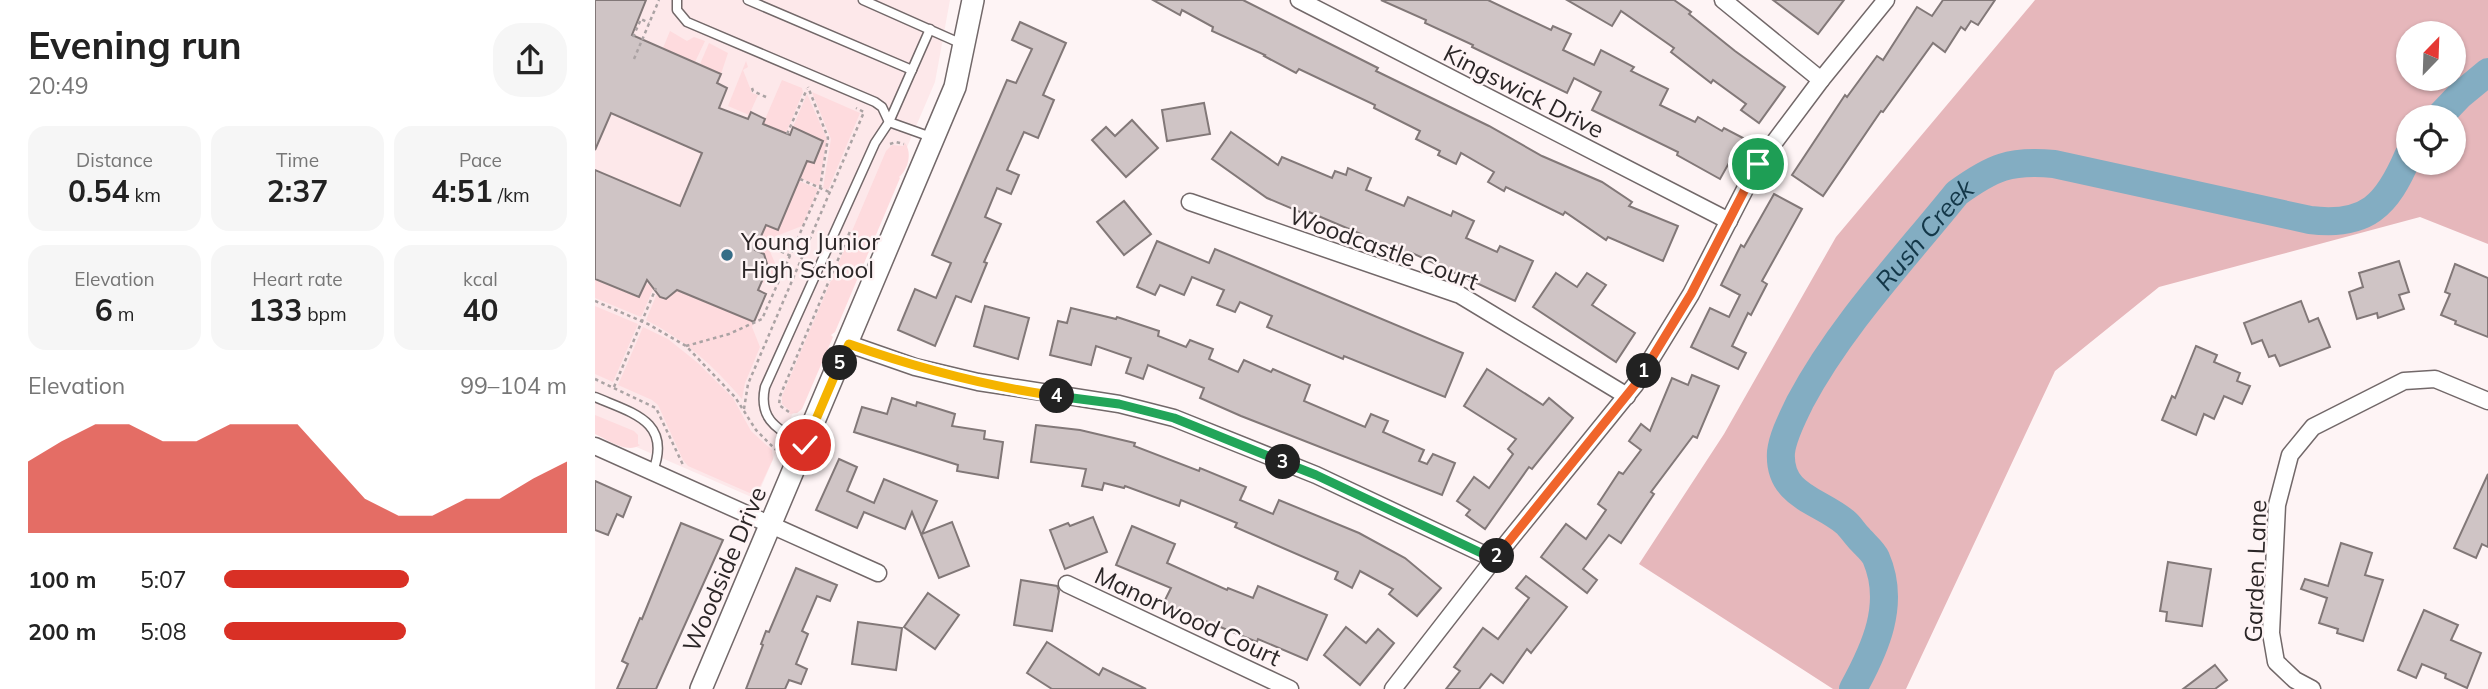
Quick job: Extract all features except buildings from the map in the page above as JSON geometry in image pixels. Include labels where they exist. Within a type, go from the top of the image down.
[{"type":"street","name":"Woodside Drive","points":[[701,689],[849,344],[955,87],[973,0]]},
{"type":"street","name":"Kingswick Drive","points":[[1299,0],[1728,221]]},
{"type":"street","points":[[1723,0],[1821,80]]},
{"type":"street","points":[[1393,689],[1494,559],[1627,396],[1691,294],[1758,164],[1886,0]]},
{"type":"street","name":"Woodcastle Court","points":[[1190,202],[1460,295],[1627,396]]},
{"type":"street","points":[[849,344],[915,367],[978,382],[1119,404],[1174,418],[1316,475],[1494,559]]},
{"type":"street","name":"Garden Lane","points":[[2312,689],[2295,680],[2276,662],[2271,633],[2277,505],[2290,455],[2313,426],[2404,382],[2435,379],[2488,401]]},
{"type":"street","points":[[595,446],[878,573]]},
{"type":"street","name":"Manorwood Court","points":[[1067,584],[1290,689]]},
{"type":"lane","points":[[677,0],[677,10],[687,22],[875,102],[882,107],[889,122],[934,138]]},
{"type":"lane","points":[[748,0],[912,70]]},
{"type":"lane","points":[[863,0],[964,45]]},
{"type":"lane","points":[[805,445],[782,431],[767,416],[763,401],[765,387],[875,143],[889,122],[930,29]]},
{"type":"lane","points":[[595,397],[638,415],[650,425],[658,444],[653,471]]},
{"type":"path","points":[[634,59],[659,0]]},
{"type":"path","points":[[641,41],[632,36],[641,19],[649,23]]},
{"type":"path","points":[[686,346],[729,334],[762,320],[820,188],[828,138],[808,87],[787,134]]},
{"type":"path","points":[[752,88],[766,97]]},
{"type":"path","points":[[744,409],[748,384],[864,112]]},
{"type":"path","points":[[885,149],[893,142],[904,144]]},
{"type":"path","points":[[800,179],[829,192]]},
{"type":"path","points":[[813,205],[822,209]]},
{"type":"path","points":[[789,412],[779,405],[780,396],[853,223]]},
{"type":"path","points":[[749,237],[791,256]]},
{"type":"path","points":[[614,387],[656,288]]},
{"type":"path","points":[[595,301],[642,321],[686,346],[729,389],[756,430],[776,450]]},
{"type":"shaded area","name":"Young Junior High School","points":[[595,0],[950,0],[935,82],[756,499],[595,429]]},
{"type":"shaded area","points":[[2035,0],[2488,0],[2488,244],[2420,217],[2159,287],[2055,371],[1906,689],[1833,689],[1639,564],[1724,434],[1836,237]]},
{"type":"shaded area","points":[[670,31],[687,41],[694,37],[705,41],[695,62],[663,48]]},
{"type":"shaded area","points":[[709,43],[728,53],[721,74],[700,64]]},
{"type":"shaded area","points":[[746,61],[748,67],[743,70],[752,93],[758,95],[749,115],[728,106]]},
{"type":"shaded area","points":[[782,80],[802,88],[803,92],[786,133],[763,124]]},
{"type":"shaded area","points":[[812,92],[860,113],[828,190],[823,188],[831,139]]},
{"type":"shaded area","points":[[807,94],[827,139],[819,186],[800,178],[807,161],[814,163],[823,141],[793,127]]},
{"type":"shaded area","points":[[905,143],[909,152],[907,167],[899,177],[802,409],[789,414],[790,411],[782,404],[782,396],[886,151],[892,145],[903,146]]},
{"type":"shaded area","points":[[799,181],[818,189],[802,226],[766,240],[758,236],[765,225],[778,230]]},
{"type":"shaded area","points":[[748,240],[769,249],[777,268],[772,281],[762,283],[768,267],[764,254],[745,246]]},
{"type":"shaded area","points":[[595,279],[639,297],[645,283],[654,287],[641,317],[595,298]]},
{"type":"shaded area","points":[[659,289],[660,297],[665,299],[670,297],[675,289],[754,322],[752,327],[760,347],[745,383],[742,399],[698,354],[646,320]]},
{"type":"shaded area","points":[[595,306],[638,324],[613,382],[595,374]]},
{"type":"shaded area","points":[[643,327],[668,339],[698,363],[733,398],[751,431],[772,450],[773,459],[757,493],[752,494],[688,466],[658,405],[618,385]]},
{"type":"shaded area","points":[[595,415],[634,431],[638,435],[640,445],[623,447],[595,434]]},
{"type":"waterway","name":"Rush Creek","points":[[2450,105],[2488,72]]},
{"type":"waterway","name":"Rush Creek","points":[[1853,689],[1869,658],[1880,626],[1884,592],[1882,575],[1875,555],[1847,524],[1793,488],[1782,467],[1782,446],[1800,402],[1834,346],[1957,193],[1981,177],[2003,167],[2025,163],[2054,164],[2310,220],[2330,221],[2361,216],[2373,209],[2383,200],[2399,175]]},
{"type":"place","name":"Young Junior High School","points":[[727,255]]},
{"type":"route","points":[[805,445],[849,344],[915,367],[978,382],[1119,404],[1174,418],[1316,475],[1494,559],[1635,385],[1691,294],[1758,164]]}]
